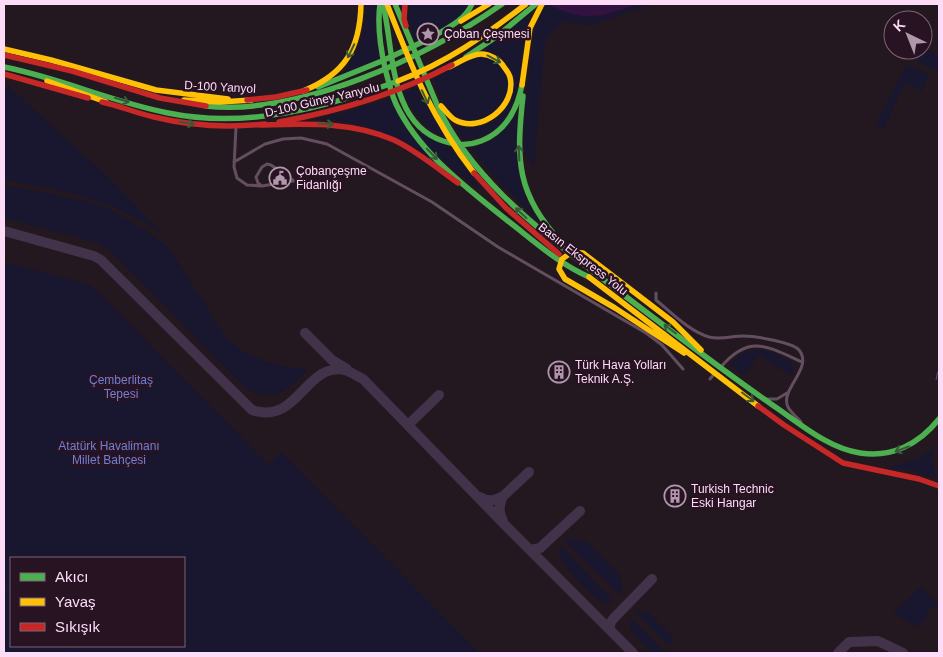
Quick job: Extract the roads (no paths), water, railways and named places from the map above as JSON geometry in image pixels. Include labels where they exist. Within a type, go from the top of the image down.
[{"type":"main road","points":[[303,91],[329,79],[345,62],[354,46],[360,29],[361,4]]},
{"type":"main road","points":[[383,4],[378,14],[378,33],[382,57],[397,106],[423,145],[480,197],[537,243],[577,272],[588,277]]},
{"type":"main road","points":[[383,4],[392,65],[400,94],[417,123],[427,133],[438,139],[461,145],[474,143],[496,133],[511,117],[519,100],[530,26],[542,4]]},
{"type":"main road","name":"Basın Ekspress Yolu","points":[[383,4],[424,95],[438,121],[465,162],[512,214],[588,277],[784,425],[843,463],[939,486]]},
{"type":"main road","name":"Basın Ekspress Yolu","points":[[394,4],[428,85],[446,122],[466,153],[486,177],[525,217],[586,266],[762,399],[820,438],[859,453],[882,454],[916,442],[934,427],[939,419]]},
{"type":"main road","points":[[405,4],[404,19],[410,44]]},
{"type":"main road","points":[[429,39],[464,17],[472,4]]},
{"type":"main road","points":[[429,39],[489,4]]},
{"type":"main road","points":[[4,55],[52,66],[152,96],[204,106],[234,108],[260,106],[306,97],[402,62],[472,24],[502,4]]},
{"type":"main road","points":[[6,68],[54,79],[157,110],[188,116],[244,119],[283,115],[372,90],[407,77],[444,60],[476,41],[526,4]]},
{"type":"main road","name":"D-100 Güney Yanyolu","points":[[4,74],[154,117],[178,122],[206,126],[260,125],[296,119],[375,100],[400,90],[449,67],[487,44],[536,4]]},
{"type":"main road","name":"D-100 Yanyol","points":[[4,49],[51,60],[156,90],[217,98],[252,100],[303,91],[333,82],[429,39]]},
{"type":"main road","points":[[428,85],[446,114],[461,123],[473,124],[485,121],[494,116],[504,105],[510,93],[511,79],[505,67],[496,59],[481,54],[449,67]]},
{"type":"main road","points":[[525,63],[518,142],[524,185],[530,202],[540,219],[554,236],[586,266]]},
{"type":"main road","points":[[6,68],[106,102]]},
{"type":"main road","points":[[152,96],[220,102],[252,100]]},
{"type":"main road","points":[[260,125],[341,125],[384,136],[402,145],[480,197]]},
{"type":"main road","points":[[691,355],[676,349],[621,312],[565,279],[561,275],[560,269],[562,259],[568,253],[579,252],[680,329],[709,359]]},
{"type":"street","points":[[236,126],[234,173],[237,178],[247,185],[262,186],[294,181],[267,164],[258,172],[256,177],[258,183],[262,186]]},
{"type":"street","points":[[234,162],[265,144],[283,139],[301,138],[327,144],[432,202],[498,247],[646,332],[662,345],[683,369]]},
{"type":"street","points":[[656,293],[656,300],[701,333],[717,338],[744,336],[789,345],[798,350],[802,362],[797,379],[788,393],[777,399],[762,399]]},
{"type":"street","points":[[710,379],[727,359],[742,348],[760,345],[802,362]]},
{"type":"street","points":[[788,393],[788,407],[806,427]]},
{"type":"waterway","points":[[4,586],[10,593]]},
{"type":"waterway","points":[[63,647],[70,653]]},
{"type":"railway","points":[[936,380],[939,365]]},
{"type":"place","name":"Çoban Çeşmesi","points":[[428,34]]},
{"type":"place","name":"Çobançeşme Fidanlığı","points":[[280,178]]},
{"type":"place","name":"Türk Hava Yolları Teknik A.Ş.","points":[[559,372]]},
{"type":"place","name":"Turkish Technic Eski Hangar","points":[[675,496]]},
{"type":"park label","name":"Çemberlitaş Tepesi","points":[[121,387]]},
{"type":"park label","name":"Atatürk Havalimanı Millet Bahçesi","points":[[109,453]]}]
